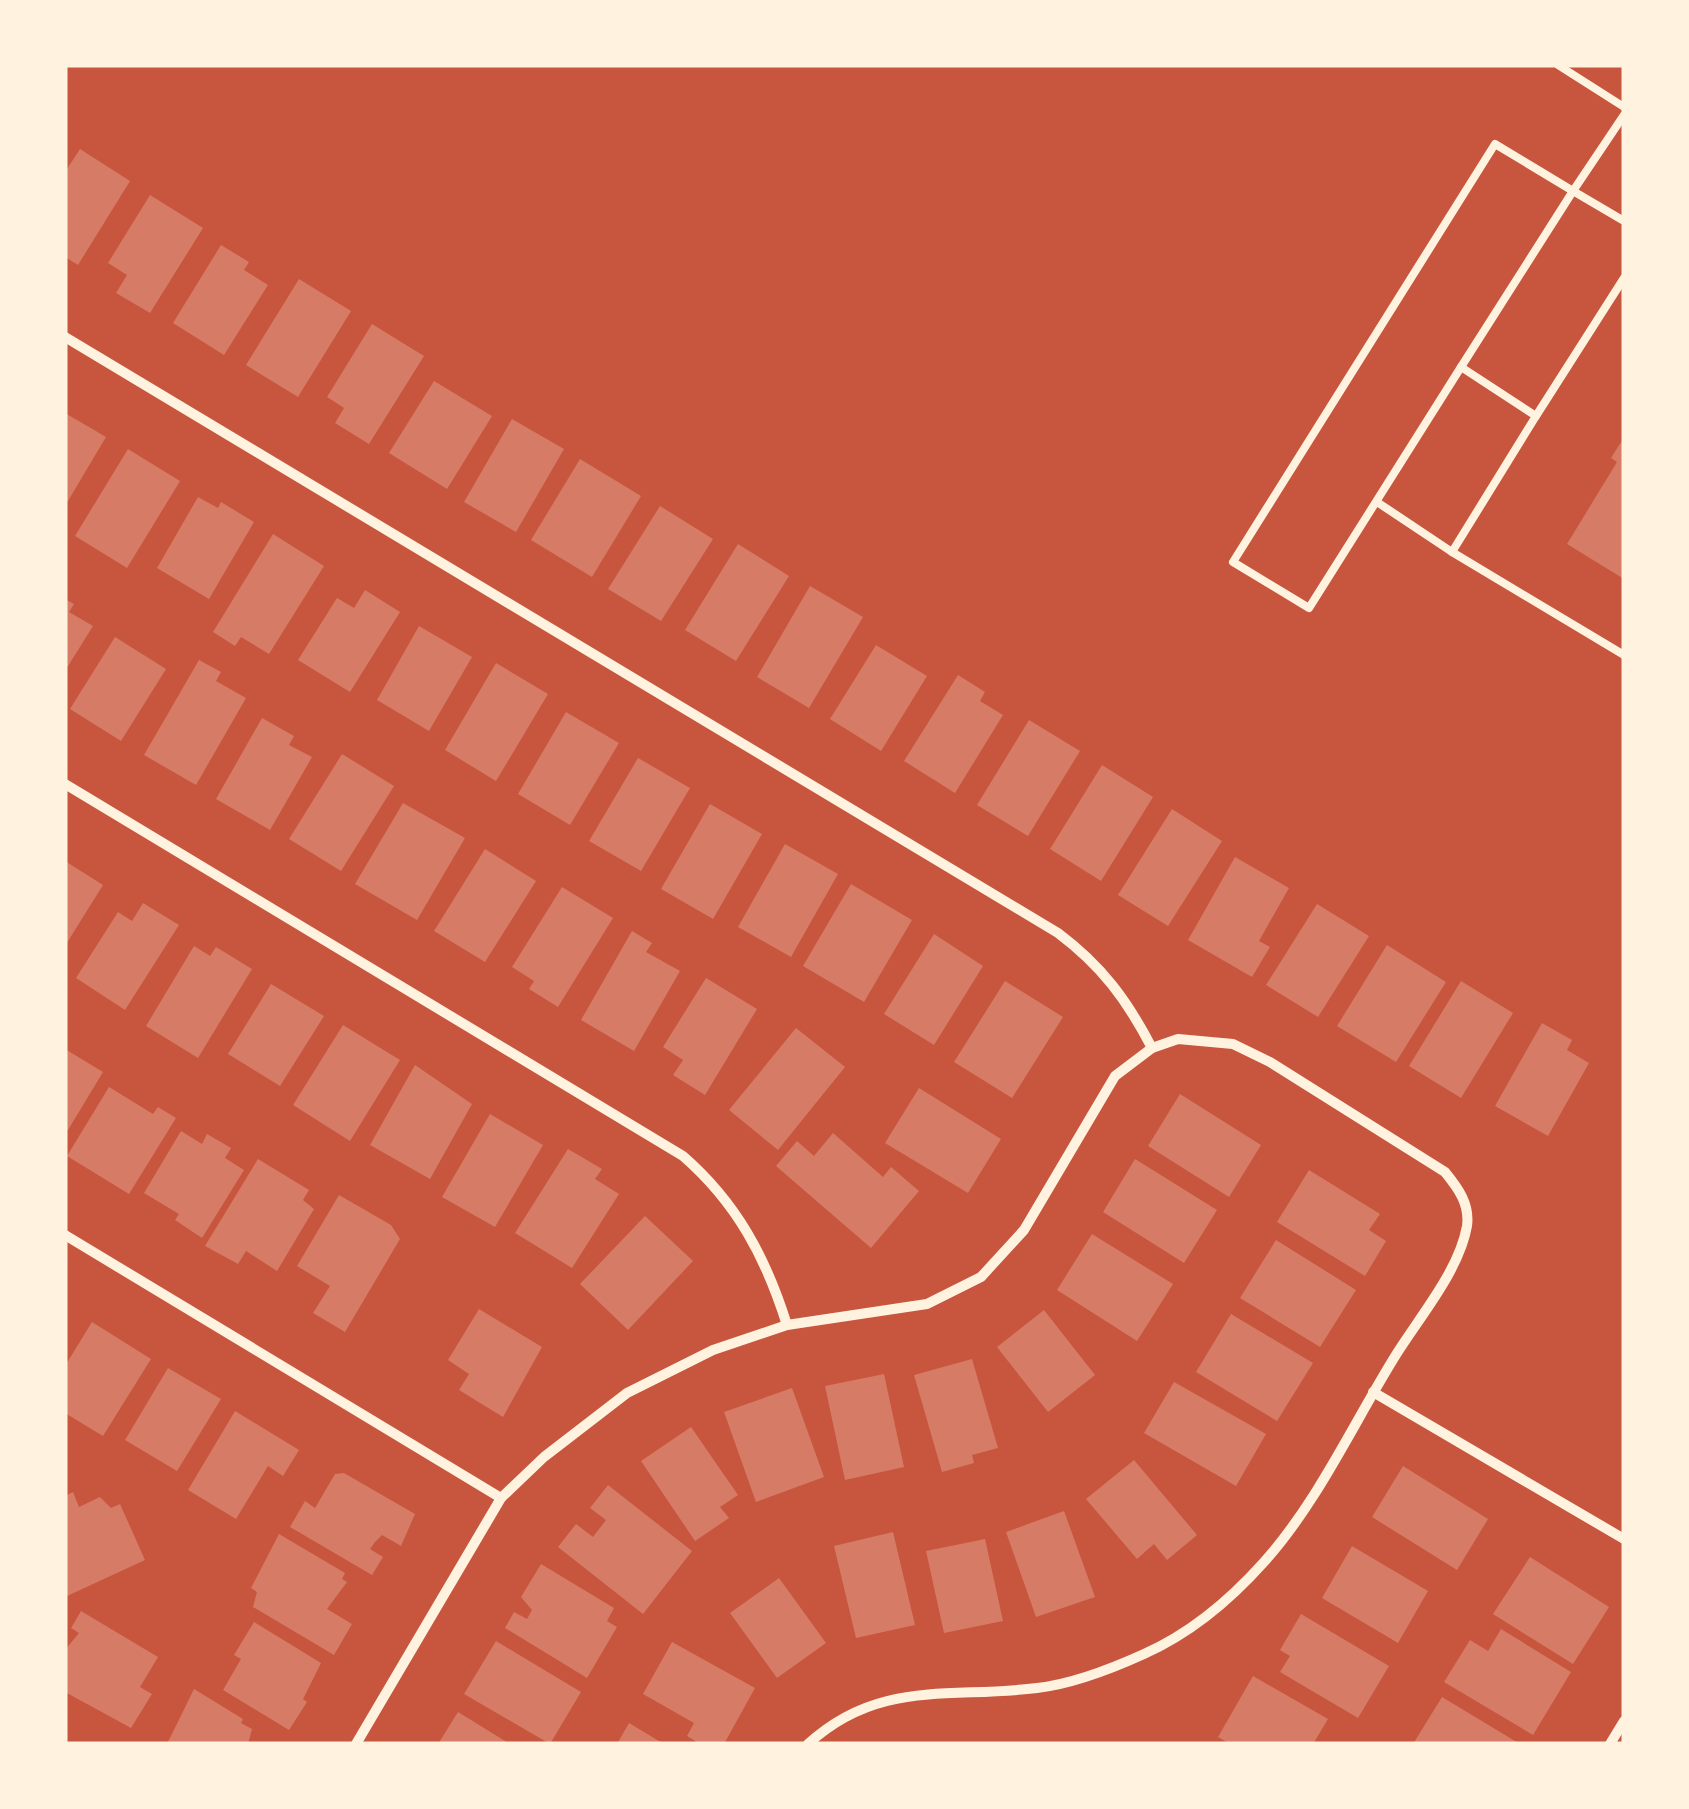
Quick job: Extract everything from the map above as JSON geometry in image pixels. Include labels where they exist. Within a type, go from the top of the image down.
[{"type":"street","points":[[65,337],[1058,933],[1106,973],[1126,997],[1152,1048]]},
{"type":"street","points":[[65,784],[683,1156],[738,1214],[767,1266],[787,1325]]},
{"type":"street","points":[[356,1744],[502,1498],[588,1419],[627,1393],[712,1350],[787,1325],[927,1304],[981,1277],[1024,1230],[1115,1076],[1152,1048],[1178,1040],[1207,1039],[1233,1044],[1270,1062],[1445,1172],[1465,1200],[1467,1225],[1458,1250],[1282,1540],[1239,1587],[1181,1633],[1148,1652],[1071,1681],[1024,1689],[902,1695],[837,1721],[808,1744]]},
{"type":"street","points":[[65,1235],[502,1498]]},
{"type":"street","points":[[1373,1392],[1624,1539]]},
{"type":"street","points":[[1610,1744],[1624,1722]]},
{"type":"lane","points":[[1558,65],[1624,107]]},
{"type":"lane","points":[[1624,115],[1574,191],[1461,367],[1309,608],[1232,562],[1496,144],[1574,191],[1624,221]]},
{"type":"lane","points":[[1452,552],[1624,278]]},
{"type":"lane","points":[[1461,367],[1536,416]]},
{"type":"lane","points":[[1376,502],[1624,654]]},
{"type":"building","points":[[80,149],[130,181],[78,265],[65,257],[65,172]]},
{"type":"building","points":[[150,195],[203,228],[150,313],[116,293],[127,275],[108,263]]},
{"type":"building","points":[[221,245],[249,262],[244,270],[268,285],[224,355],[173,323]]},
{"type":"building","points":[[299,279],[351,311],[298,397],[246,365]]},
{"type":"building","points":[[372,324],[424,356],[369,444],[335,423],[344,408],[327,397]]},
{"type":"building","points":[[434,381],[492,416],[447,489],[389,453]]},
{"type":"building","points":[[65,413],[106,437],[65,506]]},
{"type":"building","points":[[512,419],[564,449],[516,532],[464,502]]},
{"type":"building","points":[[1621,442],[1624,579],[1567,544],[1617,462],[1611,458]]},
{"type":"building","points":[[128,449],[180,481],[127,568],[75,536]]},
{"type":"building","points":[[580,459],[641,496],[592,577],[531,540]]},
{"type":"building","points":[[198,497],[218,508],[221,502],[254,522],[209,599],[157,568]]},
{"type":"building","points":[[660,506],[713,539],[661,621],[608,589]]},
{"type":"building","points":[[273,534],[324,566],[269,654],[241,637],[235,646],[213,632]]},
{"type":"building","points":[[738,544],[789,576],[736,661],[685,630]]},
{"type":"building","points":[[810,586],[863,617],[809,708],[757,677]]},
{"type":"building","points":[[365,590],[400,612],[350,692],[298,660],[337,598],[354,608]]},
{"type":"building","points":[[65,599],[74,604],[69,612],[93,626],[65,671]]},
{"type":"building","points":[[419,626],[472,657],[429,731],[377,700]]},
{"type":"building","points":[[115,637],[166,669],[121,741],[70,709]]},
{"type":"building","points":[[876,645],[927,676],[881,751],[830,719]]},
{"type":"building","points":[[199,660],[221,672],[216,681],[246,698],[196,785],[144,755]]},
{"type":"building","points":[[496,663],[548,694],[496,781],[445,750]]},
{"type":"building","points":[[958,675],[985,692],[980,701],[1003,715],[955,793],[904,761]]},
{"type":"building","points":[[566,712],[619,743],[570,825],[518,794]]},
{"type":"building","points":[[262,718],[294,736],[289,745],[312,757],[270,830],[216,799]]},
{"type":"building","points":[[1029,720],[1080,751],[1028,836],[977,805]]},
{"type":"building","points":[[342,754],[394,786],[341,871],[289,839]]},
{"type":"building","points":[[638,758],[690,788],[641,871],[589,841]]},
{"type":"building","points":[[1102,765],[1153,797],[1101,881],[1050,849]]},
{"type":"building","points":[[403,803],[465,838],[417,920],[355,884]]},
{"type":"building","points":[[710,804],[762,834],[713,919],[661,889]]},
{"type":"building","points":[[1172,809],[1222,841],[1168,926],[1118,895]]},
{"type":"building","points":[[785,844],[838,874],[791,957],[738,927]]},
{"type":"building","points":[[485,849],[536,881],[485,962],[434,931]]},
{"type":"building","points":[[1235,857],[1289,888],[1259,941],[1270,947],[1252,977],[1188,940]]},
{"type":"building","points":[[65,861],[103,885],[65,946]]},
{"type":"building","points":[[851,884],[912,920],[864,1002],[803,966]]},
{"type":"building","points":[[562,887],[613,918],[558,1007],[529,989],[534,981],[512,967]]},
{"type":"building","points":[[143,903],[179,925],[125,1010],[76,978],[118,912],[132,921]]},
{"type":"building","points":[[1317,904],[1369,936],[1318,1017],[1266,985]]},
{"type":"building","points":[[632,931],[652,943],[646,952],[680,971],[634,1051],[581,1020]]},
{"type":"building","points":[[934,934],[983,966],[934,1045],[884,1014]]},
{"type":"building","points":[[1387,945],[1446,982],[1396,1062],[1337,1026]]},
{"type":"building","points":[[194,946],[210,956],[216,947],[252,969],[198,1058],[146,1026]]},
{"type":"building","points":[[706,978],[757,1009],[705,1095],[673,1075],[683,1060],[663,1047]]},
{"type":"building","points":[[1005,981],[1063,1017],[1012,1098],[954,1062]]},
{"type":"building","points":[[1461,981],[1513,1013],[1461,1098],[1409,1066]]},
{"type":"building","points":[[271,984],[324,1016],[280,1086],[228,1054]]},
{"type":"building","points":[[1542,1023],[1572,1040],[1567,1050],[1589,1063],[1548,1136],[1495,1106]]},
{"type":"building","points":[[343,1025],[400,1060],[350,1141],[293,1105]]},
{"type":"building","points":[[796,1028],[845,1067],[778,1150],[729,1110]]},
{"type":"building","points":[[65,1049],[103,1072],[65,1135]]},
{"type":"building","points":[[415,1065],[472,1104],[430,1179],[370,1145]]},
{"type":"building","points":[[109,1087],[153,1114],[158,1107],[176,1118],[129,1194],[67,1156]]},
{"type":"building","points":[[919,1088],[1001,1139],[968,1193],[885,1143]]},
{"type":"building","points":[[1180,1094],[1261,1145],[1229,1197],[1148,1146]]},
{"type":"building","points":[[490,1114],[543,1145],[495,1227],[442,1197]]},
{"type":"building","points":[[181,1131],[202,1144],[207,1134],[231,1148],[225,1158],[244,1170],[202,1238],[175,1220],[179,1214],[144,1193]]},
{"type":"building","points":[[833,1133],[883,1177],[891,1167],[919,1191],[871,1248],[776,1166],[797,1141],[814,1156]]},
{"type":"building","points":[[568,1149],[602,1169],[595,1179],[619,1194],[572,1268],[515,1233]]},
{"type":"building","points":[[258,1159],[309,1190],[303,1200],[314,1209],[277,1271],[246,1251],[238,1264],[205,1246]]},
{"type":"building","points":[[1135,1159],[1217,1210],[1184,1263],[1103,1212]]},
{"type":"building","points":[[1309,1170],[1380,1214],[1369,1230],[1386,1241],[1365,1276],[1277,1222]]},
{"type":"building","points":[[339,1195],[391,1225],[400,1239],[345,1332],[313,1313],[330,1286],[297,1266]]},
{"type":"building","points":[[645,1216],[693,1261],[628,1330],[580,1284]]},
{"type":"building","points":[[1092,1234],[1173,1284],[1137,1341],[1057,1290]]},
{"type":"building","points":[[1276,1240],[1356,1290],[1320,1347],[1240,1298]]},
{"type":"building","points":[[479,1309],[542,1347],[503,1417],[459,1390],[469,1374],[448,1360]]},
{"type":"building","points":[[1044,1310],[1095,1375],[1048,1412],[997,1347]]},
{"type":"building","points":[[1231,1314],[1313,1363],[1277,1421],[1196,1372]]},
{"type":"building","points":[[92,1322],[151,1359],[103,1436],[65,1413],[65,1366]]},
{"type":"building","points":[[972,1359],[998,1448],[972,1455],[974,1463],[942,1472],[914,1375]]},
{"type":"building","points":[[168,1368],[221,1399],[177,1471],[125,1440]]},
{"type":"building","points":[[884,1374],[904,1467],[845,1480],[825,1386]]},
{"type":"building","points":[[1174,1382],[1266,1434],[1236,1486],[1144,1433]]},
{"type":"building","points":[[792,1388],[824,1477],[756,1502],[724,1412]]},
{"type":"building","points":[[235,1411],[299,1450],[283,1476],[268,1466],[236,1519],[188,1490]]},
{"type":"building","points":[[691,1427],[738,1495],[720,1507],[729,1518],[695,1541],[641,1461]]},
{"type":"building","points":[[1134,1460],[1197,1535],[1167,1560],[1154,1544],[1137,1559],[1086,1499]]},
{"type":"building","points":[[1403,1466],[1488,1519],[1457,1570],[1372,1517]]},
{"type":"building","points":[[344,1473],[415,1514],[401,1546],[382,1535],[370,1549],[383,1557],[372,1575],[290,1527],[305,1501],[315,1508],[335,1474]]},
{"type":"building","points":[[608,1485],[692,1551],[643,1614],[558,1547],[576,1524],[593,1537],[606,1520],[590,1508]]},
{"type":"building","points":[[73,1492],[79,1507],[100,1497],[111,1508],[120,1504],[145,1560],[65,1597],[65,1496]]},
{"type":"building","points":[[1064,1511],[1095,1597],[1036,1617],[1006,1532]]},
{"type":"building","points":[[893,1532],[915,1625],[856,1638],[834,1546]]},
{"type":"building","points":[[279,1534],[345,1573],[342,1579],[347,1582],[327,1609],[352,1624],[334,1655],[253,1607],[257,1592],[251,1588]]},
{"type":"building","points":[[985,1539],[1003,1621],[944,1633],[926,1551]]},
{"type":"building","points":[[1352,1546],[1428,1591],[1398,1643],[1322,1598]]},
{"type":"building","points":[[1530,1557],[1609,1607],[1573,1664],[1493,1614]]},
{"type":"building","points":[[541,1564],[614,1608],[607,1621],[617,1627],[587,1678],[505,1628],[514,1612],[527,1619],[532,1610],[521,1597]]},
{"type":"building","points":[[779,1578],[826,1643],[777,1678],[730,1613]]},
{"type":"building","points":[[81,1611],[158,1657],[140,1687],[152,1694],[131,1728],[65,1692],[65,1650],[79,1633],[71,1628]]},
{"type":"building","points":[[1301,1614],[1389,1666],[1358,1718],[1280,1672],[1290,1656],[1280,1650]]},
{"type":"building","points":[[254,1622],[321,1663],[303,1699],[307,1702],[289,1730],[223,1690],[241,1659],[234,1655]]},
{"type":"building","points":[[1501,1629],[1571,1672],[1533,1735],[1444,1682],[1470,1640],[1488,1651]]},
{"type":"building","points":[[496,1641],[581,1692],[550,1744],[464,1694]]},
{"type":"building","points":[[672,1642],[755,1688],[724,1744],[700,1744],[687,1736],[694,1723],[643,1694]]},
{"type":"building","points":[[1253,1676],[1328,1719],[1313,1744],[1230,1744],[1218,1737]]},
{"type":"building","points":[[194,1689],[243,1719],[241,1723],[252,1729],[248,1744],[167,1744]]},
{"type":"building","points":[[1442,1697],[1520,1744],[1413,1744]]},
{"type":"building","points":[[458,1712],[510,1744],[438,1744]]},
{"type":"building","points":[[629,1723],[664,1744],[617,1744]]}]
